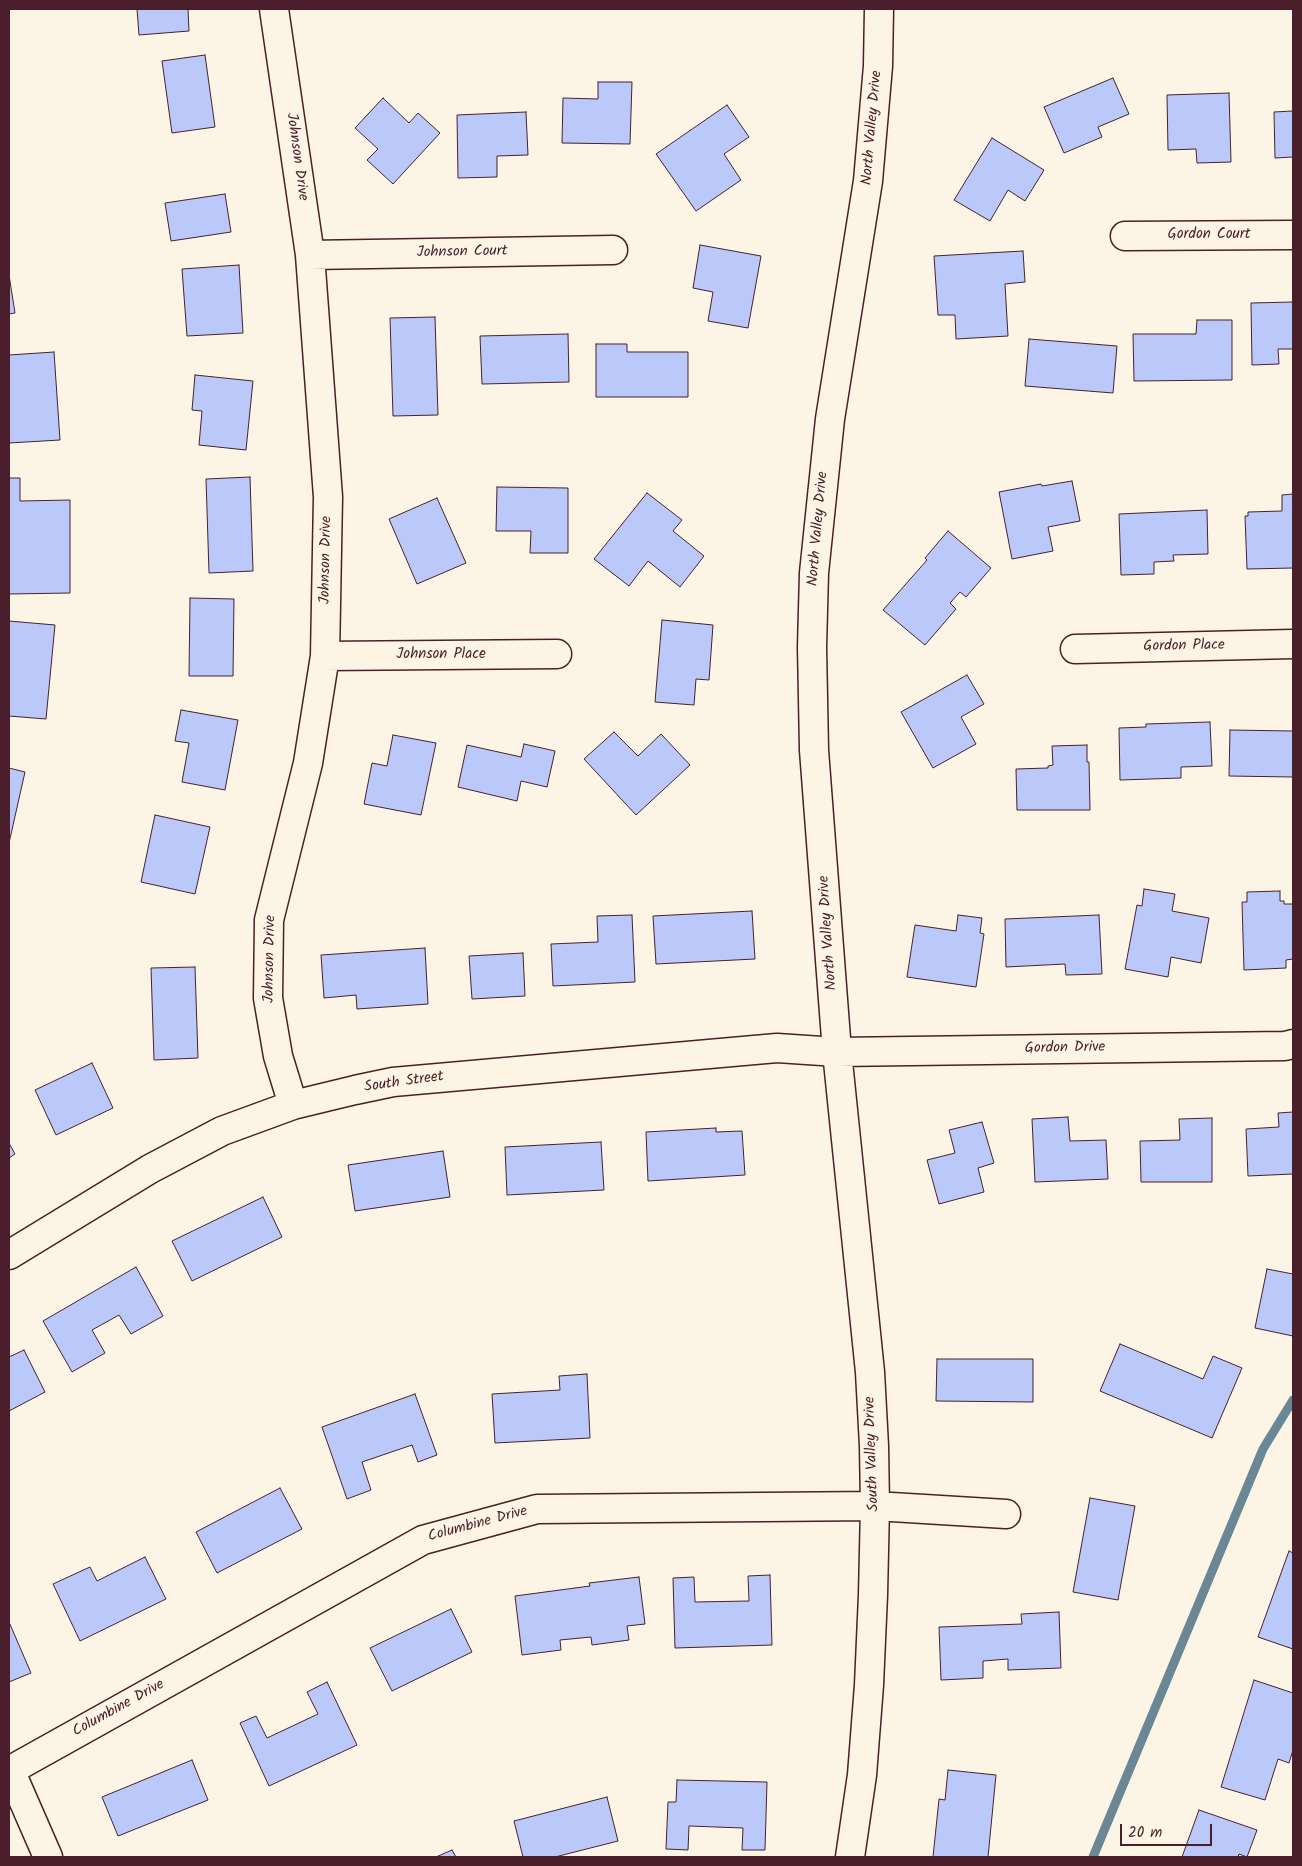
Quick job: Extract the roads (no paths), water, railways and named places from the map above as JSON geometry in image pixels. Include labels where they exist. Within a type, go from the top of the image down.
[{"type":"street","name":"Johnson Drive","points":[[274,9],[310,255],[328,497],[325,656],[308,763],[268,920],[268,998],[278,1056],[293,1105]]},
{"type":"street","name":"North Valley Drive","points":[[837,1052],[814,750],[812,647],[814,573],[830,419],[868,180],[878,66],[879,9]]},
{"type":"street","name":"Gordon Court","points":[[1125,236],[1293,235]]},
{"type":"street","name":"Johnson Court","points":[[310,255],[613,250]]},
{"type":"street","name":"Gordon Place","points":[[1076,649],[1293,644]]},
{"type":"street","name":"Johnson Place","points":[[325,656],[557,654]]},
{"type":"street","name":"Gordon Drive","points":[[837,1052],[1285,1046],[1293,1044]]},
{"type":"street","name":"South Street","points":[[9,1255],[182,1151],[222,1131],[293,1105],[394,1082],[433,1078],[777,1048],[837,1052]]},
{"type":"street","name":"South Valley Drive","points":[[837,1052],[870,1372],[876,1506],[873,1604],[863,1766],[850,1857]]},
{"type":"street","name":"Columbine Drive","points":[[9,1770],[423,1540],[537,1509],[876,1506],[1006,1514]]},
{"type":"street","points":[[9,1770],[48,1857]]},
{"type":"waterway","points":[[1093,1857],[1263,1449],[1293,1400]]}]
